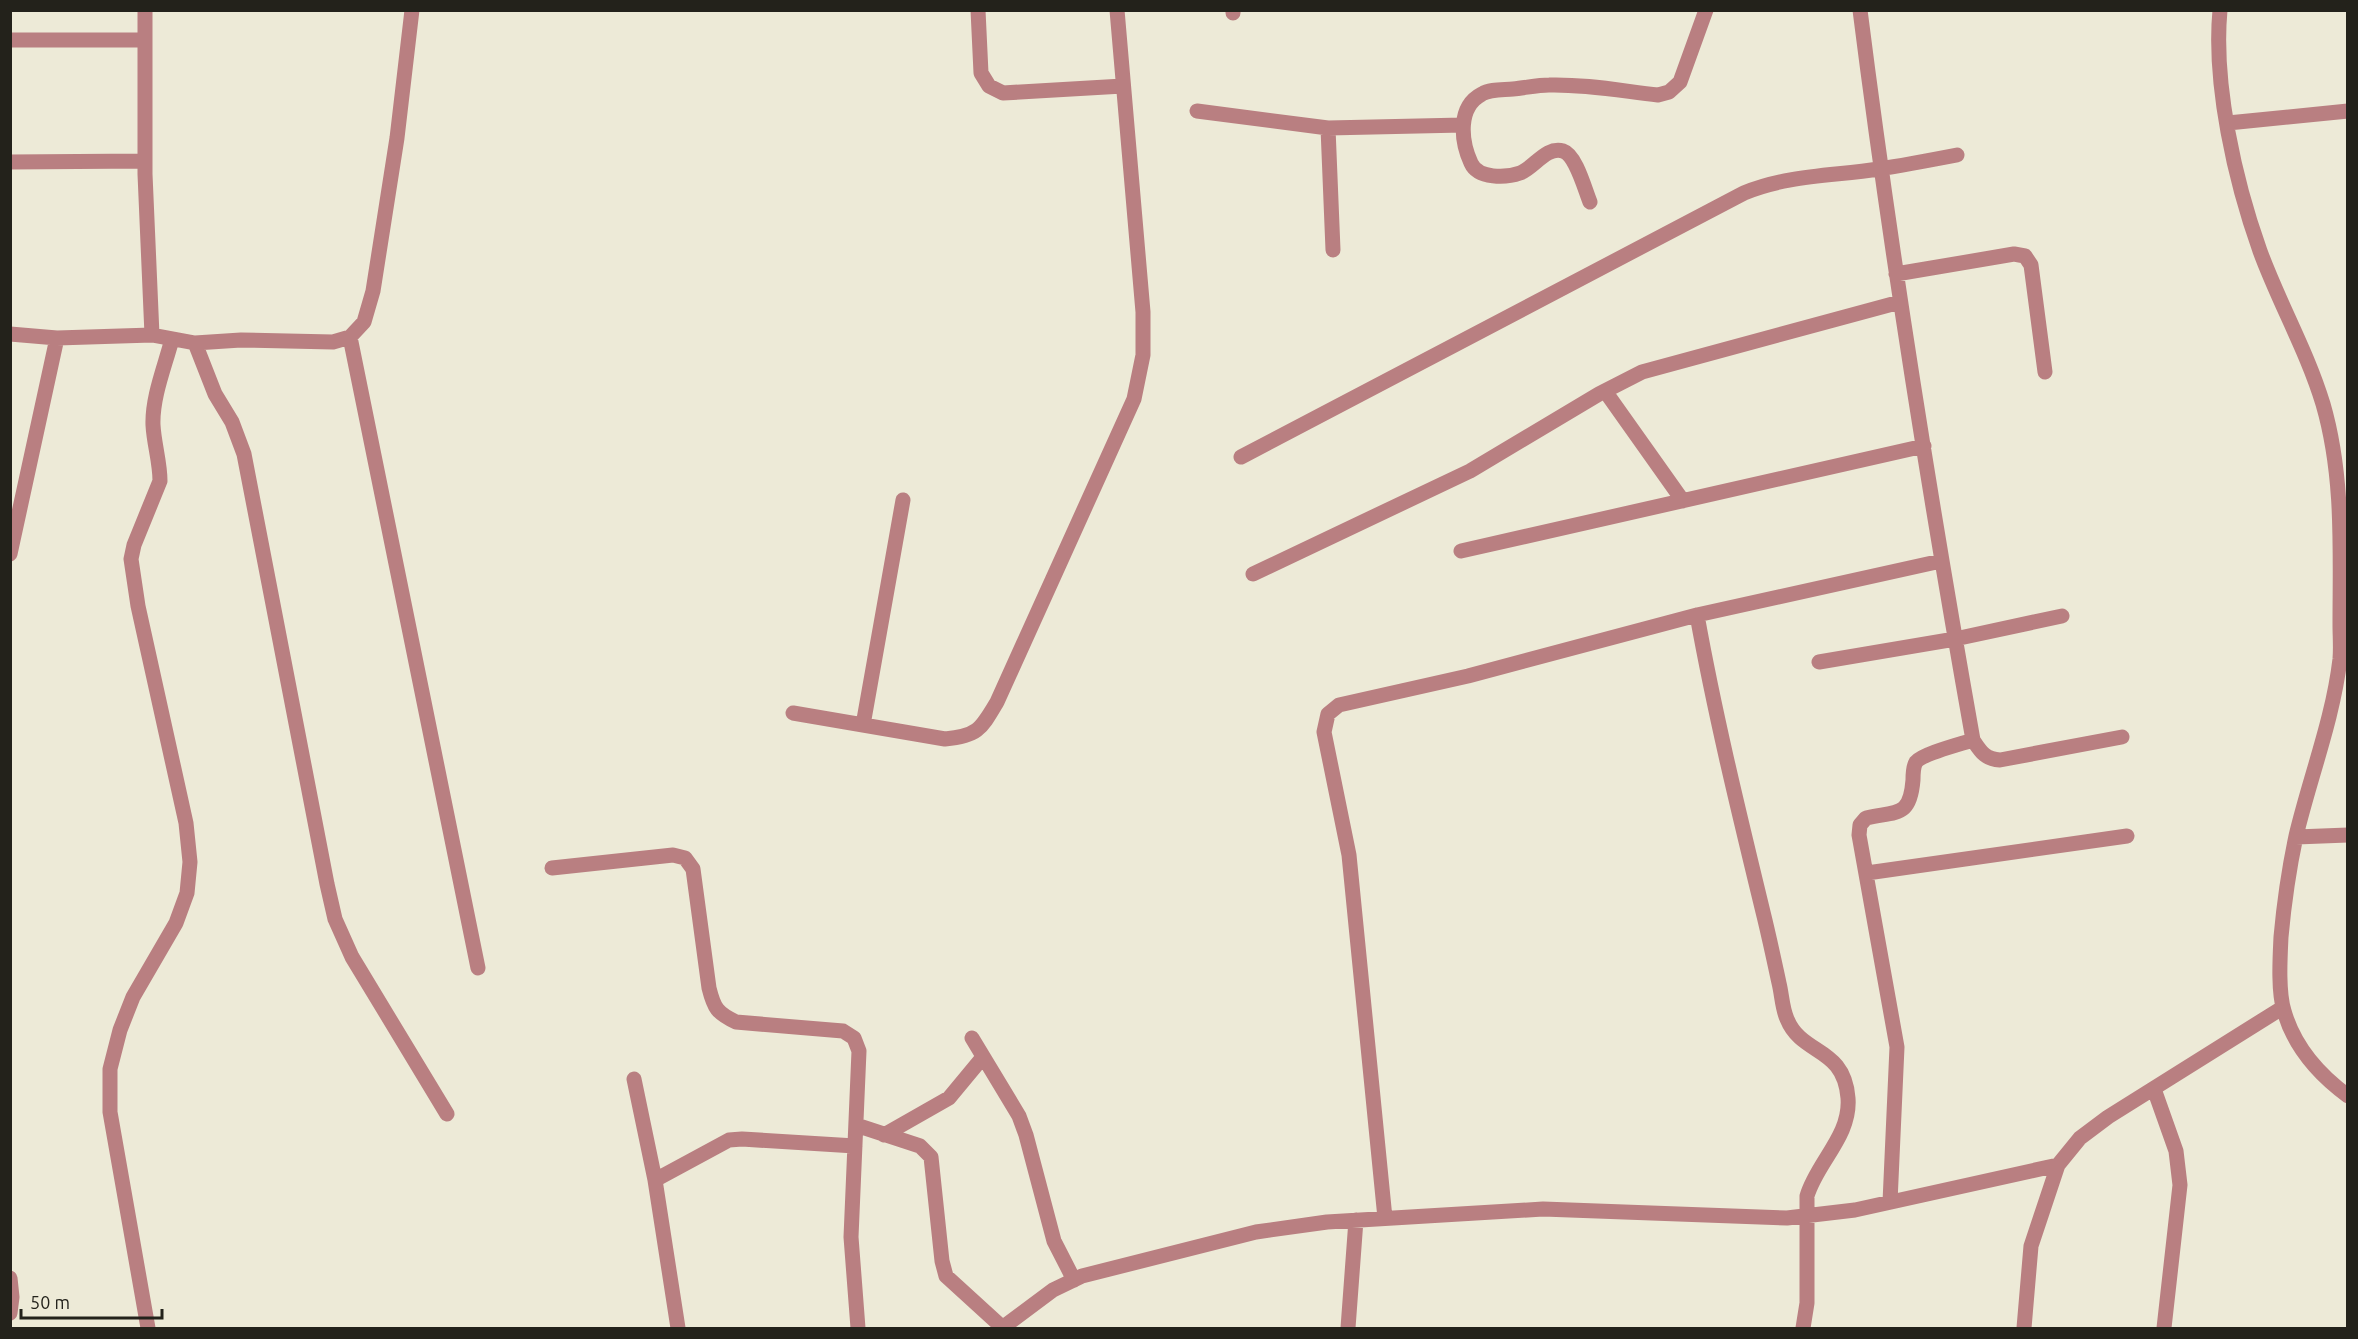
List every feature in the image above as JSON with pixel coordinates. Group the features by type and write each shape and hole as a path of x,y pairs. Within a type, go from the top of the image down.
{"street":[{"path":"145,10 145,161 152,335"},
{"path":"10,334 57,338 152,335 195,343 241,340 333,342 350,337 364,322 373,291 397,138 412,10"},
{"path":"978,10 981,73 989,86 1003,93 1123,87"},
{"path":"793,713 945,739 967,737 984,724 998,702 1134,399 1143,355 1143,312 1117,10"},
{"path":"1590,202 1576,166 1570,156 1563,151 1553,150 1519,174 1488,176 1480,173 1471,165 1463,125 1466,109 1483,93 1549,85 1581,86 1658,95 1670,92 1680,82 1706,10"},
{"path":"1860,10 1900,302 1941,561 1973,740 1981,754 1990,759 2000,760 2122,737"},
{"path":"2220,10 2218,34 2220,78 2245,201 2261,252 2306,357 2323,406 2339,489 2340,658 2325,734 2296,837 2283,915 2280,956 2282,1008 2292,1035 2318,1071 2348,1096"},
{"path":"10,40 145,40"},
{"path":"1197,111 1328,128 1463,125"},
{"path":"2228,123 2348,111"},
{"path":"1328,128 1333,250"},
{"path":"1241,456 1765,184 1880,169 1957,155"},
{"path":"10,162 145,161"},
{"path":"1896,274 2014,254 2025,256 2031,265 2045,372"},
{"path":"1253,574 1470,471 1605,391 1642,372 1900,302"},
{"path":"350,337 478,968"},
{"path":"10,554 57,338"},
{"path":"148,1329 110,1112 110,1069 120,1030 133,997 176,923 187,893 190,862 186,823 138,606 131,559 134,545 160,481 153,423 156,398 172,339"},
{"path":"195,343 215,394 232,422 244,454 335,919 352,957 447,1114"},
{"path":"1605,391 1683,501"},
{"path":"1461,551 1924,446"},
{"path":"863,725 903,500"},
{"path":"1385,1218 1349,855 1324,732 1328,714 1339,705 1468,676 1697,615 1941,561"},
{"path":"1697,615 1711,693 1771,945 1786,1019 1805,1042 1834,1061 1846,1083 1847,1118 1840,1137 1811,1183 1807,1196 1807,1303 1803,1329"},
{"path":"1819,662 1955,639 2062,616"},
{"path":"1890,1202 1897,1047 1868,873 1859,836 1860,825 1866,818 1907,807 1912,798 1914,768 1920,758 1973,740"},
{"path":"1868,873 2127,836"},
{"path":"2296,837 2348,836"},
{"path":"552,868 673,855 685,858 693,869 709,988 714,1005 721,1015 736,1022 843,1031 854,1038 859,1051 851,1237 858,1329"},
{"path":"2024,1329 2031,1246 2058,1165 2080,1138 2282,1008"},
{"path":"972,1038 1019,1116 1053,1241 1074,1280"},
{"path":"884,1134 949,1098 983,1057"},
{"path":"634,1079 655,1180 678,1329"},
{"path":"2154,1089 2176,1151 2180,1185 2164,1329"},
{"path":"855,1125 920,1146 931,1157 942,1261 946,1276 1002,1328 1053,1290 1105,1269 1230,1237 1327,1222 1542,1209 1787,1218 1856,1210 2058,1165"},
{"path":"655,1180 729,1140 855,1146"},
{"path":"1348,1329 1356,1220"},
{"path":"10,1278 12,1297 10,1313"}]}
